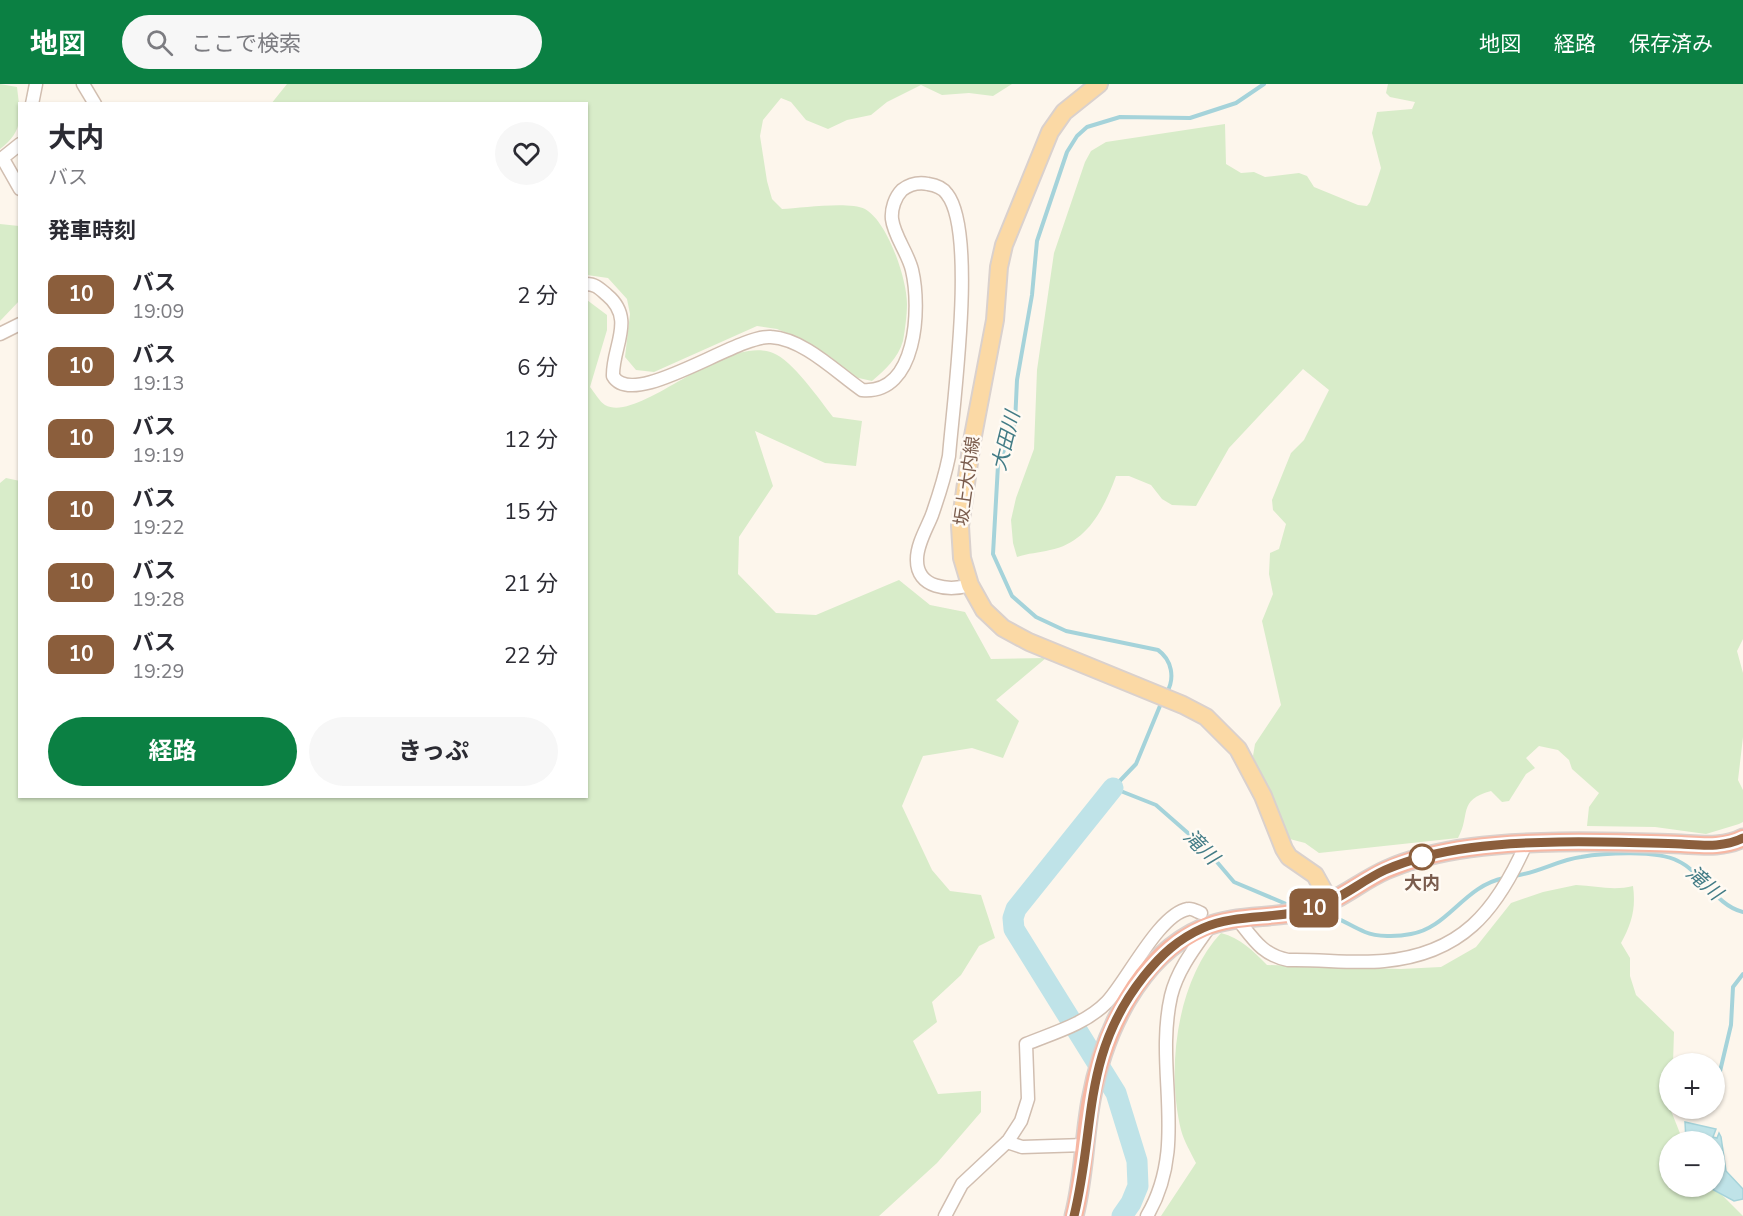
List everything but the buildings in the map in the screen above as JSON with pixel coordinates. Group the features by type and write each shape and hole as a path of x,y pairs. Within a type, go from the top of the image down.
{"highway":[{"path":"1076,1210 1090,1100 1106,1045 1119,1013 1157,961 1205,919 1239,921 1269,918 1322,905 1367,879 1414,860 1482,847 1559,842 1712,845 1743,838"}],"main road":[{"name":"坂上大内線","path":"1099,84 1064,112 1050,132 1004,245 999,267 995,320 972,441 960,526 962,558 970,585 984,610 1014,634 1183,705 1206,717 1238,749 1263,796 1284,849 1295,862 1315,875 1322,905"}],"street":[{"path":"32,102 36,84"},
{"path":"83,84 94,102"},
{"path":"18,146 1,160 18,186"},
{"path":"588,284 594,284 617,303 621,320 613,376 616,382 622,385 648,385 720,353 769,336 792,342 862,390 874,391 894,381 900,371 911,342 917,308 912,267 892,220 893,205 902,190 917,182 936,186 948,194 960,231 963,274 950,445 943,483 916,561 920,572 931,585 955,590 970,585"},
{"path":"0,334 18,325"},
{"path":"1239,921 1262,950 1273,957 1288,960 1383,961 1426,954 1463,936 1478,924 1517,865 1526,844"},
{"path":"945,1216 962,1184 1006,1142 1021,1121 1028,1099 1026,1044 1082,1020 1107,1002 1170,919 1185,910 1205,919 1171,995 1166,1040 1171,1122 1169,1147 1158,1192 1147,1216"},
{"path":"1006,1142 1022,1147 1085,1145"}],"green space":[{"path":"0,84 17,87 19,102 17,128 14,135 0,149"},
{"path":"287,84 1012,84 993,96 969,93 942,95 921,85 887,102 871,115 847,120 828,129 806,120 791,102 781,98 763,120 760,136 767,181 772,199 782,209 848,205 865,209 881,226 895,252 904,280 907,304 903,341 894,358 872,381 854,377 832,358 802,339 777,329 757,326 654,372 636,370 625,357 630,314 627,299 608,278 588,275 588,102 273,102"},
{"path":"1388,84 1743,84 1743,639 1737,651 1743,673 1743,737 1738,780 1743,790 1743,822 1739,824 1706,834 1655,827 1587,826 1589,807 1599,793 1572,769 1569,760 1558,750 1539,746 1526,758 1535,768 1526,774 1509,801 1502,802 1491,791 1473,799 1467,809 1458,838 1319,853 1305,843 1286,838 1253,756 1255,744 1281,705 1262,621 1273,594 1269,574 1270,553 1279,549 1286,524 1273,510 1272,500 1291,453 1304,440 1329,390 1303,369 1229,448 1196,506 1172,505 1162,499 1151,485 1129,476 1116,476 1100,512 1084,532 1063,546 1017,557 1011,520 1016,498 1034,449 1037,370 1054,253 1085,162 1091,151 1106,142 1225,124 1226,164 1241,173 1254,172 1265,177 1299,173 1307,176 1314,187 1358,205 1367,206 1381,168 1372,133 1377,112 1412,109 1415,102 1390,97 1386,93"},
{"path":"0,224 18,226 18,302 0,321"},
{"path":"588,301 607,315 607,330 590,387 605,405 620,407 639,402 730,356 753,351 773,353 780,357 805,381 833,417 862,421 856,466 825,463 755,431 773,486 739,537 738,574 776,613 816,615 899,580 930,605 965,612 991,659 1046,658 996,700 1019,721 1003,758 972,748 923,756 902,806 932,870 950,891 981,895 995,938 979,946 961,975 932,1002 937,1022 913,1041 938,1094 981,1091 981,1112 937,1163 879,1216 0,1216 0,483 6,478 18,481 18,798 588,798"},
{"path":"1576,885 1612,888 1633,886 1632,915 1621,943 1630,958 1630,976 1636,995 1674,1032 1673,1053 1659,1053 1659,1119 1674,1119 1679,1131 1659,1131 1659,1197 1724,1197 1743,1216 1161,1216 1196,1163 1181,1130 1177,1106 1175,1053 1185,1000 1194,975 1206,952 1221,933 1241,942 1267,965 1401,969 1441,967 1476,947 1511,903 1543,892"}],"water":[{"path":"1685,1122 1716,1129 1715,1131 1685,1131"},
{"path":"1725,1164 1726,1171 1743,1189 1743,1199 1734,1201 1725,1196"}],"waterway":[{"name":"大田川","path":"1167,692 1171,681 1171,670 1163,654 1158,650 1066,631 1036,617 1012,596 993,554 998,465 1015,423 1017,380 1032,295 1037,241 1067,152 1077,136 1087,127 1120,117 1190,118 1236,103 1264,84"},
{"name":"滝川","path":"1162,701 1136,764 1113,788 1156,805 1205,848 1234,882 1291,906"},
{"name":"滝川","path":"1113,788 1016,909 1013,918 1014,929 1116,1093 1137,1161 1138,1186 1131,1203 1122,1216"},
{"name":"滝川","path":"1514,876 1581,857 1603,854 1658,855 1687,866 1725,903 1743,912"},
{"name":"滝川","path":"1318,914 1337,918 1375,935 1411,934 1436,924 1478,889 1504,878"},
{"path":"1724,1053 1731,1025 1733,987 1743,974"}],"bus line":[{"name":"10","path":"1074,1216 1090,1100 1097,1069 1113,1027 1119,1013 1141,980 1163,954 1184,938 1216,924 1289,915 1314,908 1330,902 1386,870 1414,860 1445,853 1482,847 1559,842 1718,845 1736,842 1743,838"}],"place":[{"name":"大内","path":"1422,857"}]}
